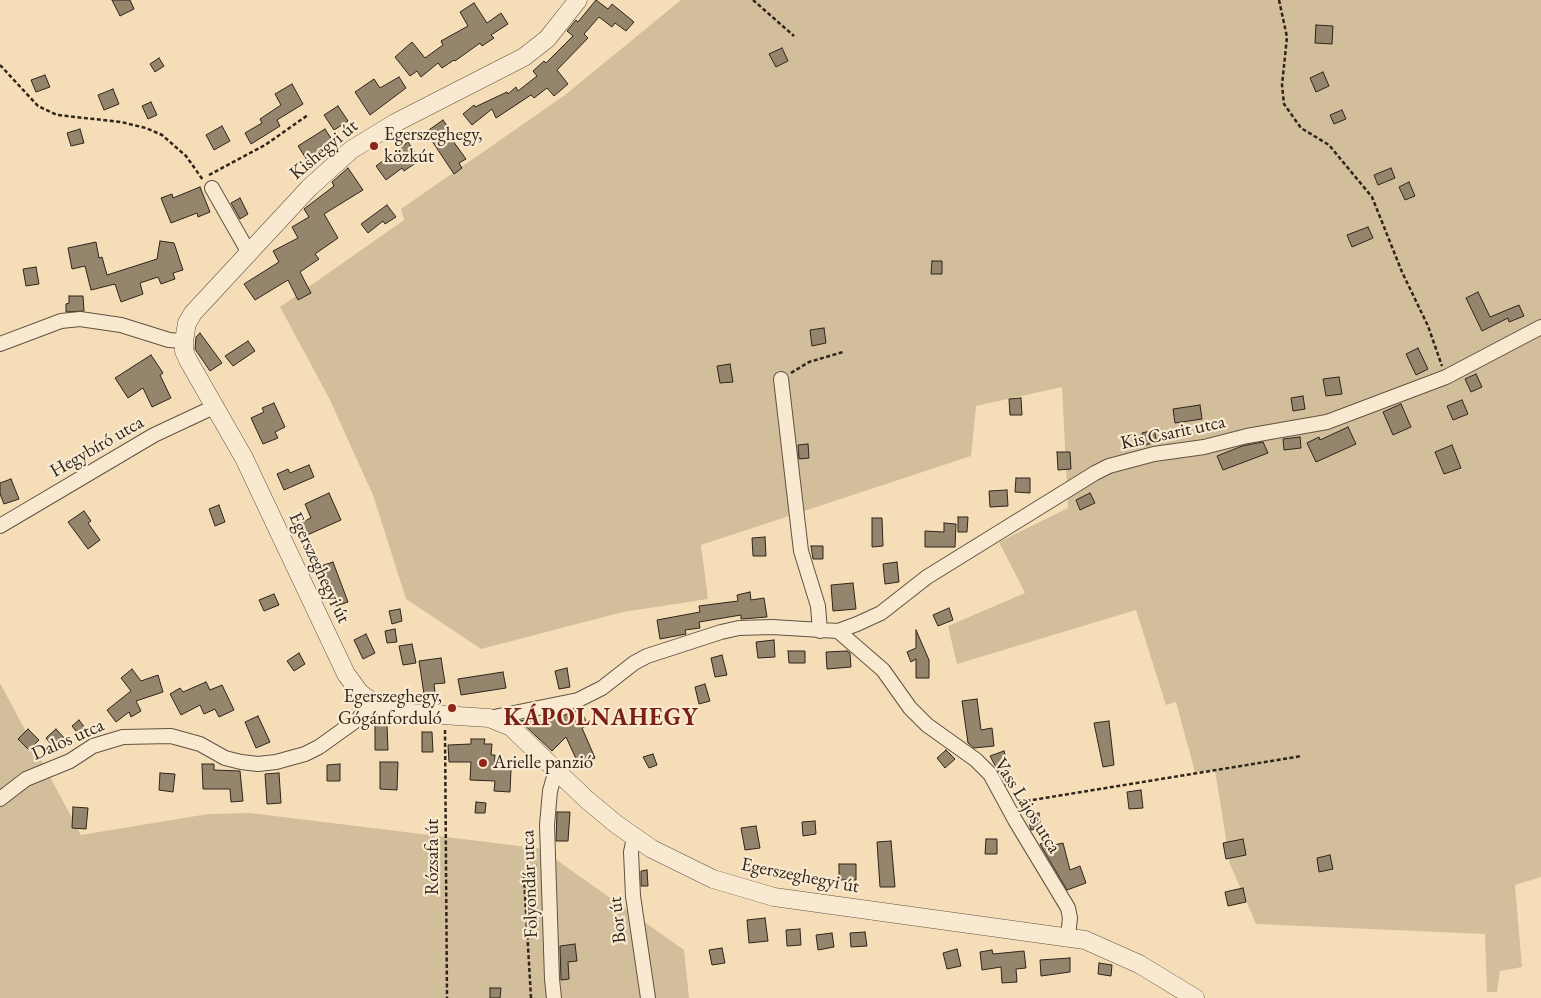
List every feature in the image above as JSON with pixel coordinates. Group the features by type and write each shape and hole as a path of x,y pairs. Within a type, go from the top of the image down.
{"street":[{"name":"Kishegyi út","path":"184,341 187,323 193,313 309,188 351,150 395,123 524,57 547,39 578,0"},
{"path":"212,188 248,253"},
{"path":"0,344 61,321 80,319 121,324 169,340 184,341"},
{"name":"Kis Csarit utca","path":"838,630 881,613 926,578 1109,466 1154,454 1204,447 1247,436 1327,422 1446,377 1541,327"},
{"name":"Egerszeghegyi út","path":"184,341 184,351 188,360 216,406 264,499 338,659 360,693 374,703 394,712 489,718 578,700 602,688 634,663 647,656 721,632 739,628 772,627 838,630"},
{"path":"782,379 801,551 818,606 820,630"},
{"name":"Hegybíró utca","path":"0,526 154,435 216,406"},
{"name":"Vass Lajos utca","path":"838,630 882,670 910,708 926,725 976,760 985,769 1068,908 1070,918 1068,936"},
{"name":"Dalos utca","path":"0,799 26,779 70,761 93,746 123,737 171,736 200,744 225,758 241,762 258,764 276,762 305,754 319,747 358,719 374,703"},
{"name":"Egerszeghegyi út","path":"489,718 511,727 599,810 634,837 706,876 774,897 1068,936 1099,944 1116,952 1195,998"},
{"name":"Folyondár utca","path":"554,998 547,825 550,791 556,770"},
{"name":"Bor út","path":"634,837 631,852 633,896 648,998"}],"path":[{"path":"754,0 794,36"},
{"path":"1279,0 1287,37 1282,85 1284,104 1302,128 1334,150 1372,196 1402,272 1428,326 1446,377"},
{"path":"0,65 38,106 57,115 121,122 146,128 162,135 186,156 201,178 212,188"},
{"path":"212,188 207,178 211,173 265,145 308,115"},
{"path":"782,379 810,362 843,352"},
{"name":"Rózsafa út","path":"444,716 447,998"},
{"path":"1006,804 1302,756"},
{"path":"531,998 524,877 531,866 548,865"}],"shaded area":[{"path":"681,0 1541,0 1541,877 1515,885 1522,967 1500,971 1497,992 1487,992 1485,934 1256,924 1230,864 1215,770 1195,772 1176,702 1166,705 1136,610 957,664 948,626 1025,593 999,542 1068,508 1062,387 976,406 971,456 701,545 708,599 623,612 481,649 406,599 373,495 329,398 280,307 404,220 401,209 565,95"},
{"path":"0,683 81,835 208,814 250,813 552,850 551,856 684,950 689,998 0,998"}],"building":[{"path":"112,0 130,0 134,9 120,16"},
{"path":"596,0 608,9 612,4 634,22 626,31 615,23 612,27 599,17 584,34 588,38 557,70 568,84 554,96 547,88 534,98 531,95 496,118 492,109 472,125 463,114 474,105 475,107 507,92 508,94 516,87 518,91 537,76 533,71 544,61 546,63 573,36 567,31 576,20 578,22"},
{"path":"474,3 487,23 501,13 508,24 491,35 494,38 482,46 480,43 442,68 438,63 421,77 417,71 410,76 395,57 412,42 425,58 443,45 441,41 468,26 460,12"},
{"path":"1316,25 1333,26 1332,44 1315,43"},
{"path":"782,48 788,61 776,67 769,54"},
{"path":"159,58 164,66 155,72 150,64"},
{"path":"1323,72 1329,86 1316,92 1310,78"},
{"path":"45,75 50,87 36,92 31,80"},
{"path":"399,77 406,88 370,115 355,92 374,79 380,88"},
{"path":"292,84 303,104 277,120 280,126 251,144 245,133 262,123 260,119 281,105 275,94"},
{"path":"113,89 119,104 104,110 98,95"},
{"path":"151,102 157,115 148,119 142,106"},
{"path":"338,106 348,121 334,130 324,115"},
{"path":"1342,110 1346,119 1334,124 1330,115"},
{"path":"443,120 456,139 453,141 466,159 459,163 462,168 454,174 426,132"},
{"path":"222,126 230,141 214,150 206,135"},
{"path":"80,129 84,143 71,146 67,133"},
{"path":"325,129 334,143 307,160 298,146"},
{"path":"408,142 420,160 404,171 402,168 386,180 376,166"},
{"path":"348,168 363,190 324,214 338,238 315,254 319,259 300,272 311,293 298,300 288,280 255,300 244,284 279,262 273,251 298,238 292,227 309,217 304,209 334,186 332,182"},
{"path":"1391,168 1395,178 1378,185 1374,175"},
{"path":"1409,182 1415,196 1405,200 1399,187"},
{"path":"200,187 210,212 198,217 197,213 171,223 161,198 172,194 173,198"},
{"path":"240,198 248,214 240,219 231,203"},
{"path":"387,205 396,217 385,224 383,221 368,233 361,224"},
{"path":"1368,227 1373,238 1352,247 1347,235"},
{"path":"160,241 174,243 183,270 173,273 175,279 161,284 158,277 140,283 143,294 121,302 115,284 91,290 85,266 72,269 68,248 96,242 99,258 102,257 107,275 157,259"},
{"path":"932,261 942,261 942,274 931,274"},
{"path":"36,267 39,284 26,286 23,269"},
{"path":"1478,292 1490,317 1519,305 1524,316 1509,322 1508,318 1482,331 1466,298"},
{"path":"69,296 83,296 84,311 66,312"},
{"path":"824,328 826,343 812,346 810,330"},
{"path":"200,333 222,363 210,371 195,349 196,337"},
{"path":"248,341 255,351 233,366 225,356"},
{"path":"1418,348 1428,369 1416,375 1406,354"},
{"path":"151,355 163,373 160,375 171,398 152,407 143,388 128,398 115,378"},
{"path":"730,364 733,382 720,383 717,366"},
{"path":"1476,374 1482,387 1471,392 1465,379"},
{"path":"1339,377 1342,394 1326,396 1323,379"},
{"path":"1303,396 1305,409 1293,411 1291,398"},
{"path":"1021,398 1022,415 1010,415 1009,399"},
{"path":"1462,400 1468,414 1453,420 1447,406"},
{"path":"274,403 285,427 275,432 278,438 263,444 251,418 264,412 262,408"},
{"path":"1401,404 1411,427 1393,435 1383,412"},
{"path":"1200,405 1202,419 1175,423 1173,409"},
{"path":"1348,427 1356,444 1316,462 1307,443 1319,437 1320,440"},
{"path":"1154,430 1157,442 1145,445 1142,433"},
{"path":"1300,437 1301,448 1284,450 1283,439"},
{"path":"1263,442 1268,453 1223,470 1217,456 1242,446"},
{"path":"808,444 809,458 799,459 798,445"},
{"path":"1452,445 1461,468 1444,474 1435,452"},
{"path":"1057,452 1070,452 1071,469 1058,470"},
{"path":"309,465 314,477 284,490 277,474 288,469 290,473"},
{"path":"1016,478 1030,478 1030,493 1015,492"},
{"path":"11,479 19,499 4,504 0,494 0,483"},
{"path":"1007,490 1008,506 990,507 989,491"},
{"path":"329,493 341,520 305,536 300,523 311,518 305,504"},
{"path":"1090,493 1095,503 1080,510 1076,500"},
{"path":"219,505 225,522 215,526 209,509"},
{"path":"84,511 91,521 88,523 100,540 88,549 68,522"},
{"path":"958,517 968,517 967,532 958,532"},
{"path":"872,518 882,518 883,546 872,547"},
{"path":"944,523 956,524 955,547 925,547 925,531 944,532"},
{"path":"765,537 766,556 753,556 752,538"},
{"path":"811,546 823,546 823,559 813,559"},
{"path":"333,562 348,602 336,606 321,566"},
{"path":"897,562 899,582 885,584 883,564"},
{"path":"853,583 856,609 833,611 831,585"},
{"path":"750,592 751,600 764,598 767,617 741,619 741,615 699,622 700,628 685,630 686,634 660,639 657,620 700,612 699,606 738,601 737,595"},
{"path":"274,594 279,605 264,611 259,600"},
{"path":"949,608 953,620 938,626 933,615"},
{"path":"400,609 402,621 392,624 389,611"},
{"path":"395,629 397,642 387,643 385,631"},
{"path":"916,630 929,660 929,678 916,678 916,659 911,662 907,652 916,648"},
{"path":"366,634 375,653 363,659 354,640"},
{"path":"774,640 775,657 758,658 756,642"},
{"path":"412,644 416,663 403,665 399,646"},
{"path":"788,651 805,651 805,663 789,663"},
{"path":"847,651 850,653 851,667 827,669 826,652"},
{"path":"299,653 305,664 294,671 287,661"},
{"path":"722,655 727,675 715,677 711,658"},
{"path":"441,658 445,683 434,684 435,693 424,694 419,661"},
{"path":"567,668 570,687 559,689 555,671"},
{"path":"132,669 141,681 158,675 163,692 136,701 141,711 131,717 129,712 116,722 107,710 131,691 121,678"},
{"path":"503,672 506,688 461,695 458,679"},
{"path":"206,682 210,690 222,685 234,710 219,717 215,709 204,714 200,705 181,715 170,694 180,688 183,692"},
{"path":"705,684 710,701 699,704 695,687"},
{"path":"977,699 981,730 992,728 994,746 974,748 968,743 962,701"},
{"path":"580,709 588,725 582,728 595,758 579,765 566,737 552,751 520,721 530,719 537,725 542,721 544,723"},
{"path":"258,716 270,742 256,748 245,722"},
{"path":"79,720 86,729 79,735 72,726"},
{"path":"1109,721 1114,765 1103,767 1094,723"},
{"path":"375,725 387,725 388,750 375,750"},
{"path":"28,729 39,740 29,750 18,739"},
{"path":"56,729 66,740 56,750 46,738"},
{"path":"422,732 432,732 433,752 422,752"},
{"path":"471,739 485,739 484,744 492,744 491,755 495,755 494,768 511,769 510,792 494,791 495,781 470,780 471,762 449,762 448,745 471,744"},
{"path":"946,750 955,759 945,768 937,758"},
{"path":"1004,751 1013,783 1006,786 990,756"},
{"path":"653,754 657,765 649,768 643,757"},
{"path":"380,762 398,762 397,790 380,789"},
{"path":"202,764 214,764 214,770 240,771 243,801 231,802 230,789 203,789"},
{"path":"340,764 340,781 327,781 327,765"},
{"path":"160,773 175,774 173,792 159,790"},
{"path":"279,773 281,803 267,804 265,774"},
{"path":"1141,790 1143,808 1129,809 1127,792"},
{"path":"476,802 486,803 485,813 475,813"},
{"path":"73,807 88,808 86,829 72,828"},
{"path":"557,812 570,812 568,841 556,841"},
{"path":"1039,813 1041,828 1031,830 1027,815"},
{"path":"815,821 816,834 803,836 802,822"},
{"path":"756,826 760,848 745,850 741,828"},
{"path":"986,839 997,839 997,854 985,854"},
{"path":"1243,839 1246,855 1226,859 1223,843"},
{"path":"891,841 895,887 880,887 877,842"},
{"path":"1052,841 1054,845 1063,843 1070,870 1080,866 1086,883 1067,890 1040,844"},
{"path":"1330,855 1333,869 1319,872 1317,858"},
{"path":"839,864 856,864 856,880 839,880"},
{"path":"647,870 648,886 641,886 641,871"},
{"path":"1243,888 1246,902 1228,906 1225,892"},
{"path":"765,918 768,941 749,943 747,920"},
{"path":"800,929 801,945 787,946 786,930"},
{"path":"865,932 867,946 851,947 850,933"},
{"path":"832,933 834,947 818,950 816,935"},
{"path":"575,944 577,961 568,962 569,979 561,980 560,946"},
{"path":"722,948 725,963 712,965 709,950"},
{"path":"957,949 961,966 947,969 943,953"},
{"path":"992,950 993,954 1024,951 1026,968 1016,969 1017,982 1002,983 1001,967 982,970 980,952"},
{"path":"1070,958 1070,972 1041,976 1040,960"},
{"path":"1099,963 1112,965 1111,976 1098,974"},
{"path":"490,988 501,988 500,998 490,998"}],"place":[{"name":"Egerszeghegy, közkút","path":"374,146"},
{"name":"Egerszeghegy, Gógánforduló","path":"452,708"},
{"name":"Arielle panzió","path":"483,763"}],"district":[{"name":"KÁPOLNAHEGY","path":"601,718"}]}
